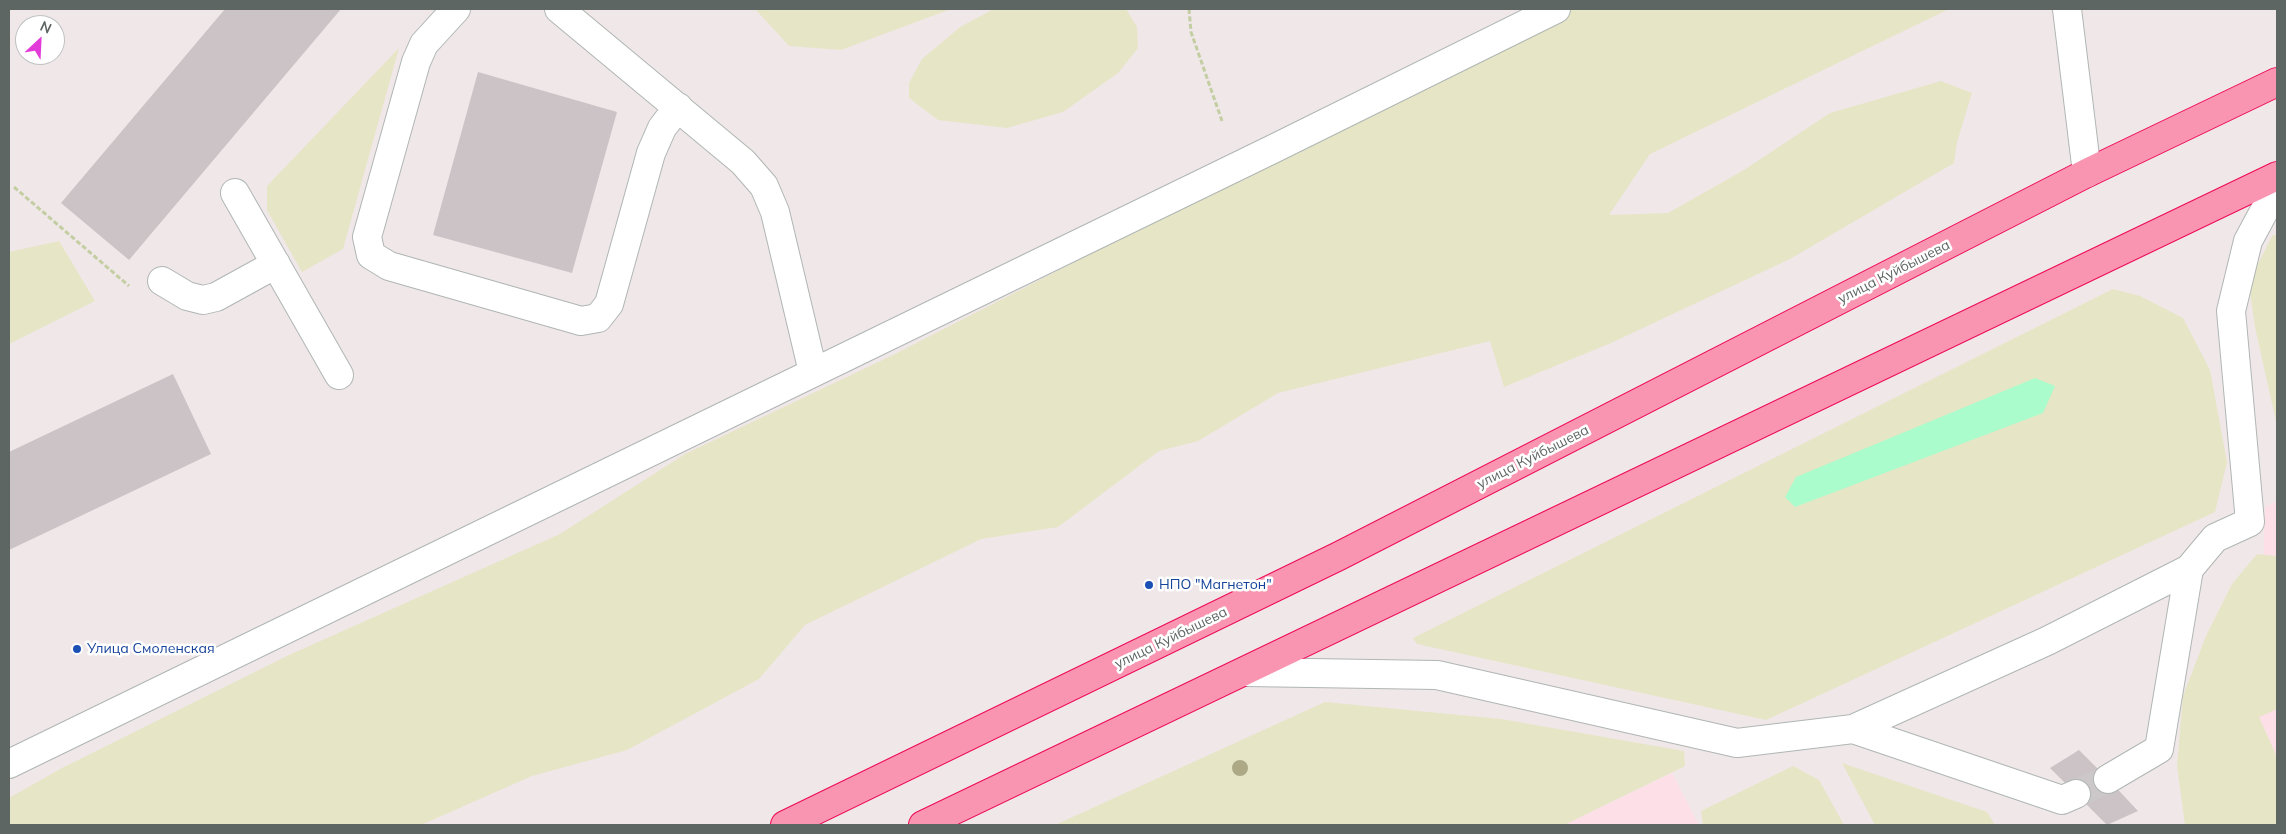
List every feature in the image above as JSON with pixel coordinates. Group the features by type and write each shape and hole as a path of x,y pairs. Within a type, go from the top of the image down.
{"highway":[{"name":"улица Куйбышева","path":"786,825 1339,556 2087,173 2277,82"},
{"path":"923,825 1246,672 2277,176"}],"street":[{"path":"559,9 743,162 764,186 775,212 813,372"},
{"path":"9,764 1273,149 1556,9"},
{"path":"2067,9 2087,173"},
{"path":"452,10 424,44 416,62 367,237 370,255 389,266 581,320 598,318 609,304 651,153 662,128 678,108"},
{"path":"1246,672 1437,675 1737,743 1853,729 2047,641 2189,568 2215,538 2250,522 2231,311 2248,241 2277,187"},
{"path":"235,193 339,375"},
{"path":"162,281 187,296 203,300 216,297 276,264"},
{"path":"2108,779 2159,749 2189,568"},
{"path":"1853,729 2062,800 2076,794"}],"path":[{"path":"1189,9 1191,32 1222,121"},
{"path":"14,187 131,288"}],"shaded area":[{"path":"755,9 951,9 841,50 789,46"},
{"path":"994,9 1126,9 1137,27 1138,48 1118,73 1063,112 1007,128 938,120 909,98 909,83 922,59 960,27"},
{"path":"1570,9 1949,9 1650,154 1609,215 1668,213 1744,170 1830,113 1941,81 1972,93 1957,142 1954,163 1790,259 1611,343 1504,387 1490,341 1278,393 1198,441 1159,451 1058,527 981,539 805,625 759,679 627,750 532,776 421,825 9,825 9,798 62,768 289,655 560,534 685,454 891,356"},
{"path":"399,48 343,249 302,272 267,210 267,186"},
{"path":"2277,234 2277,426 2255,327 2250,292 2255,270 2272,236"},
{"path":"59,241 95,301 9,344 9,252"},
{"path":"2113,289 2140,296 2183,318 2210,370 2227,462 2215,512 1766,720 1417,644 1413,638"},
{"path":"2035,378 2055,386 2043,413 1795,507 1785,497 1796,477"},
{"path":"2277,501 2277,757 2259,717 2265,507"},
{"path":"2257,554 2277,556 2277,709 2259,717 2277,757 2277,825 2185,825 2177,766 2183,696 2206,636 2232,584"},
{"path":"1325,702 1501,719 1684,751 1685,766 1564,825 1055,825"},
{"path":"1842,763 1987,812 1995,825 1875,825"},
{"path":"1793,766 1819,780 1844,825 1703,825 1701,811"},
{"path":"1672,773 1699,825 1564,825"}],"building":[{"path":"225,9 341,9 129,260 61,203"},
{"path":"478,72 617,112 572,273 433,235"},
{"path":"173,374 211,454 9,550 9,452"},
{"path":"2079,750 2138,811 2107,825 2050,768"}],"tunnel":[{"path":"2076,794 2108,779"}],"place":[{"name":"НПО \"Магнетон\"","path":"1149,585"},
{"name":"Улица Смоленская","path":"77,649"}]}
